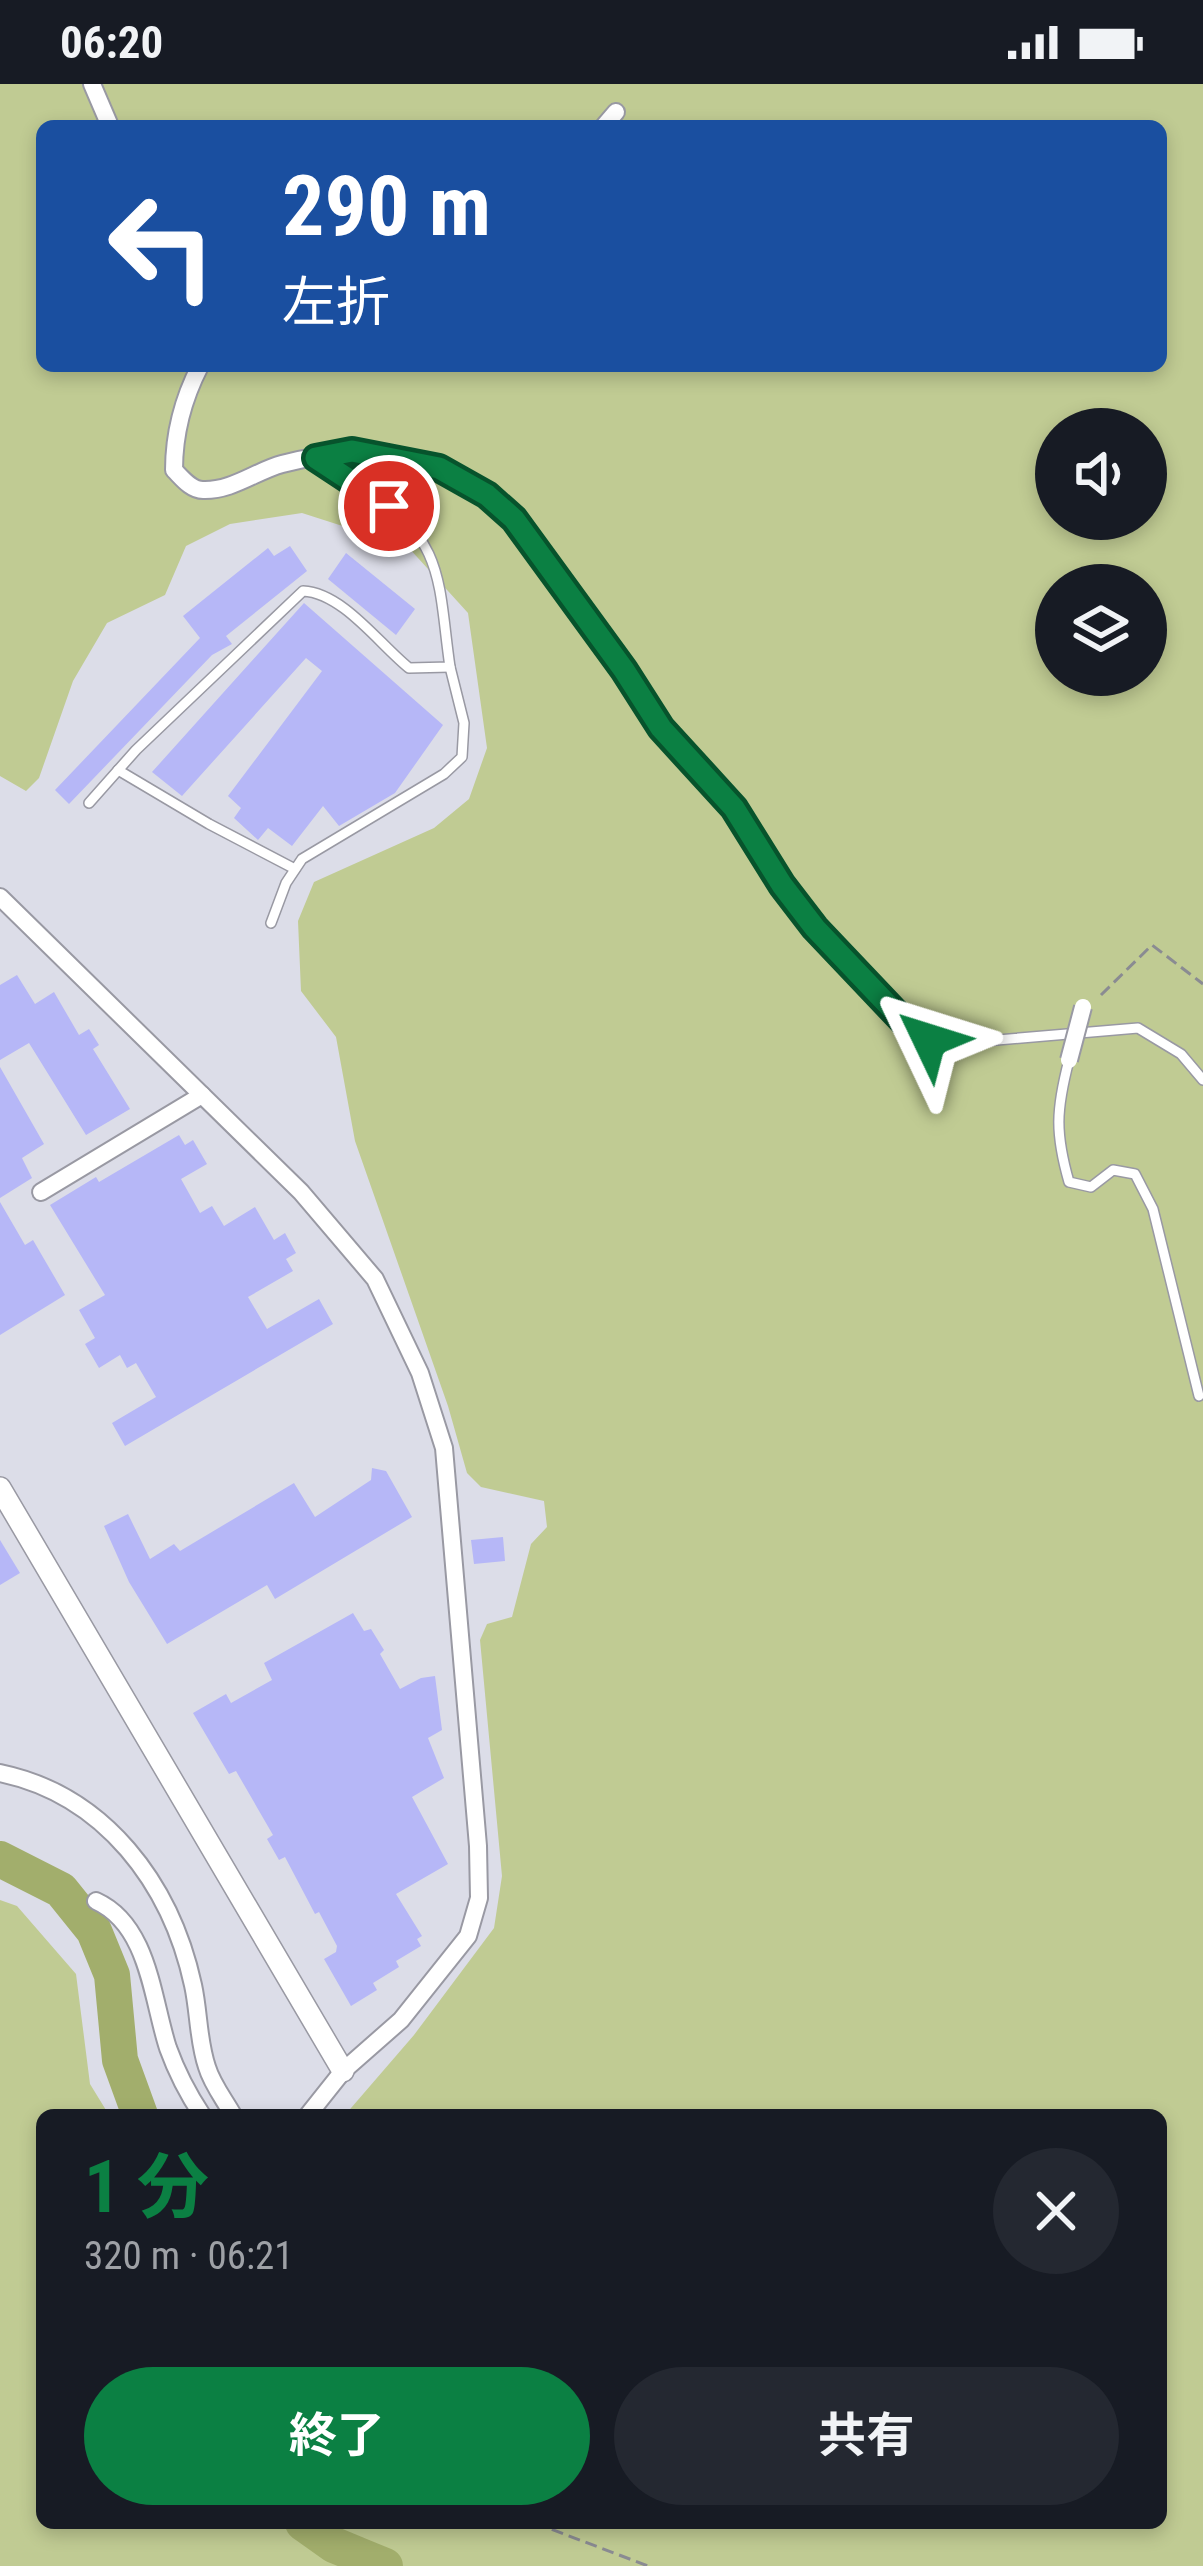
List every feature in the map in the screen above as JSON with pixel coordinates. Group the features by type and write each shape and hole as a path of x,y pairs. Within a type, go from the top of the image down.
{"street":[{"path":"92,84 107,120"},
{"path":"197,372 174,443 174,470 188,484 200,491 230,485 281,464 352,451 439,468 487,495 514,519 574,603"},
{"path":"0,898 301,1192 375,1279 420,1373 444,1448 479,1898 468,1936 401,2020 344,2072 313,2109"},
{"path":"1069,1060 1083,1007"},
{"path":"41,1192 202,1095"},
{"path":"0,1488 344,2072"},
{"path":"0,1773 65,1797 103,1822 129,1847 154,1882 193,1984 208,2072 230,2109"},
{"path":"96,1901 109,1907 131,1932 168,2048 198,2109"}],"lane":[{"path":"271,923 286,883 302,860 444,774 462,757 464,723 450,667 434,558 409,523 316,458"},
{"path":"89,803 303,591 318,592 346,612 410,668 450,667"},
{"path":"574,603 661,728 734,808 793,899 908,1026 929,1040 950,1044 1138,1028 1181,1054 1203,1080"},
{"path":"118,770 295,869"},
{"path":"1069,1060 1060,1096 1057,1141 1070,1182 1091,1187 1113,1170 1135,1174 1153,1209 1199,1396"}],"path":[{"path":"1083,1007 1110,988 1152,945 1203,984"},
{"path":"551,2529 648,2566"}],"green space":[{"path":"0,84 1203,84 1203,2566 0,2566 0,1900 17,1906 76,1974 90,2084 105,2109 36,2109 36,2529 1167,2529 1167,2109 350,2109 414,2035 494,1928 502,1876 480,1640 487,1624 512,1617 531,1544 547,1527 544,1501 481,1487 467,1473 355,1141 336,1037 301,991 298,921 314,882 434,828 469,799 487,748 468,613 408,547 302,513 230,524 186,546 165,595 107,623 73,681 39,778 26,791 0,776"}],"building":[{"path":"290,546 307,571 226,636 232,644 212,655 69,804 55,790 200,638 183,616 268,548 274,556"},
{"path":"346,553 415,609 396,635 328,579"},
{"path":"304,603 443,725 395,793 339,826 323,806 292,846 268,828 258,840 234,818 241,808 228,796 322,671 306,658 182,796 152,772"},
{"path":"17,975 35,1004 54,992 79,1035 89,1029 99,1045 93,1049 130,1109 86,1135 29,1043 0,1060 0,985"},
{"path":"0,1067 44,1144 22,1158 32,1178 0,1198"},
{"path":"179,1135 185,1145 193,1140 207,1164 181,1179 200,1213 212,1206 224,1226 255,1207 274,1240 285,1233 296,1253 286,1259 293,1271 248,1297 267,1329 319,1299 333,1324 125,1446 112,1423 156,1397 136,1363 127,1368 120,1355 99,1368 85,1344 95,1338 79,1310 105,1295 50,1205"},
{"path":"0,1202 25,1245 33,1240 65,1295 0,1335"},
{"path":"372,1468 386,1471 412,1517 275,1599 267,1585 167,1644 129,1582 104,1526 128,1514 150,1559 174,1544 180,1551 294,1483 315,1517 371,1480"},
{"path":"503,1537 505,1561 474,1564 471,1540"},
{"path":"0,1540 20,1573 0,1585"},
{"path":"353,1613 384,1650 380,1654 400,1689 435,1676 442,1730 428,1738 444,1778 412,1797 448,1864 396,1894 422,1936 417,1939 421,1946 396,1961 399,1967 373,1983 377,1990 351,2006 324,1959 337,1946 319,1912 315,1914 285,1857 279,1860 267,1839 273,1835 236,1771 229,1774 193,1713 226,1694 231,1703 272,1680 264,1663"}],"waterway":[{"path":"0,1859 61,1890 94,1931 112,1975 120,2060 138,2109"},
{"path":"311,2529 334,2545 385,2566"}],"route":[{"path":"389,506 316,458 352,451 439,468 487,495 514,519 661,728 734,808 815,928 908,1026 929,1040"}]}
